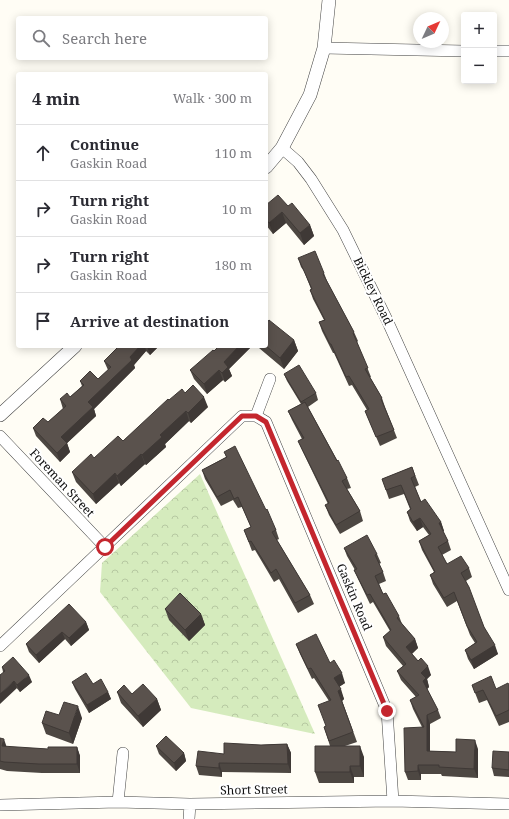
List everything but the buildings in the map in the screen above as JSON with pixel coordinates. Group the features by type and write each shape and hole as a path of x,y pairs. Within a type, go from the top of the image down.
{"street":[{"path":"268,165 282,148 310,96 324,48 329,0"},
{"path":"324,48 461,51"},
{"path":"497,51 509,52"},
{"name":"Bickley Road","path":"282,148 298,162 311,179 343,230 387,320 509,590"},
{"path":"0,415 73,348"},
{"path":"0,646 242,416 256,416 270,379"},
{"name":"Gaskin Road","path":"256,416 266,422 387,711 393,801"},
{"name":"Foreman Street","path":"0,436 105,547"},
{"path":"118,802 123,753"},
{"name":"Short Street","path":"0,805 118,802 190,804 393,801 509,804"},
{"path":"189,819 190,804"}],"green space":[{"path":"200,474 315,734 191,708 100,592 102,563"}],"route":[{"path":"105,547 242,416 256,416 266,422 387,711"}]}
